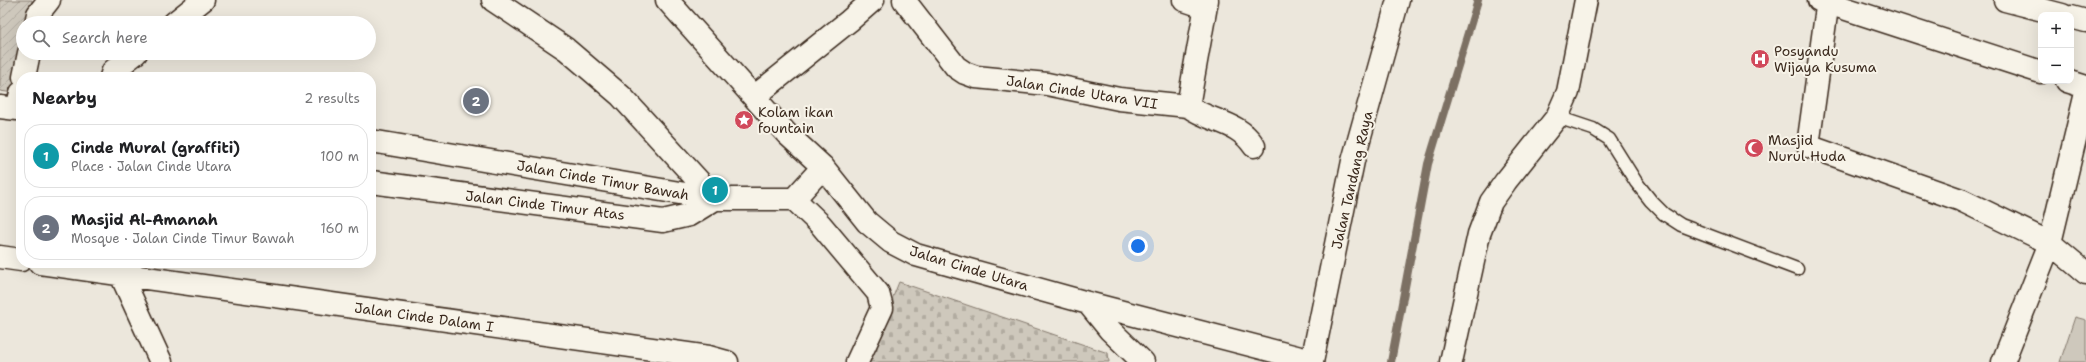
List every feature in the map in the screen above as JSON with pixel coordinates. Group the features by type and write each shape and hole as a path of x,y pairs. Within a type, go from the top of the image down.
{"street":[{"path":"38,16 49,0"},
{"path":"183,16 203,0"},
{"path":"494,0 566,49 621,96 715,199"},
{"name":"Jalan Cinde Utara","path":"666,0 787,134 823,167 867,222 891,242 910,251 1088,303 1312,362"},
{"path":"754,97 849,22 873,0"},
{"name":"Jalan Cinde Utara VII","path":"904,0 956,67 965,73 976,77 1047,84 1119,99 1188,106"},
{"path":"1184,0 1206,3 1188,106 1199,115 1223,122 1247,136 1254,146"},
{"name":"Jalan Tandang Raya","path":"1312,362 1353,161 1398,0"},
{"path":"1451,362 1479,234 1491,202 1557,117 1568,92 1586,0"},
{"path":"2005,0 2051,12"},
{"path":"2038,71 1825,1 1808,146 1962,200 2050,243 2086,273"},
{"path":"2074,18 2086,21"},
{"path":"25,72 28,60"},
{"path":"113,72 127,60"},
{"path":"2074,83 2086,87"},
{"path":"2003,362 2050,243 2086,93"},
{"name":"Jalan Cinde Timur Bawah","path":"376,142 715,199 794,199"},
{"path":"823,167 794,199 821,225 878,293 881,299 882,308 857,362"},
{"name":"Jalan Cinde Timur Atas","path":"376,183 663,221 689,214 715,199"},
{"path":"0,257 16,259"},
{"name":"Jalan Cinde Dalam I","path":"108,268 709,357 727,362"},
{"path":"121,269 156,361"},
{"path":"1088,303 1110,330 1143,362"}],"lane":[{"path":"1557,117 1593,129 1609,139 1636,182 1664,214 1681,225 1796,269"}],"green space":[{"path":"0,0 32,0 31,16 16,16 16,60 22,60 22,72 16,72 16,93 0,91"},
{"path":"899,282 1108,353 1109,362 867,362"},
{"path":"2075,317 2086,320 2086,362 2060,362"}],"waterway":[{"path":"1391,362 1428,164 1478,0"}],"place":[{"name":"Posyandu Wijaya Kusuma","path":"1760,59"},
{"name":"Masjid Al-Amanah","path":"476,101"},
{"name":"Kolam ikan fountain","path":"744,120"},
{"name":"Masjid Nurul Huda","path":"1754,148"},
{"name":"Cinde Mural (graffiti)","path":"715,190"}]}
